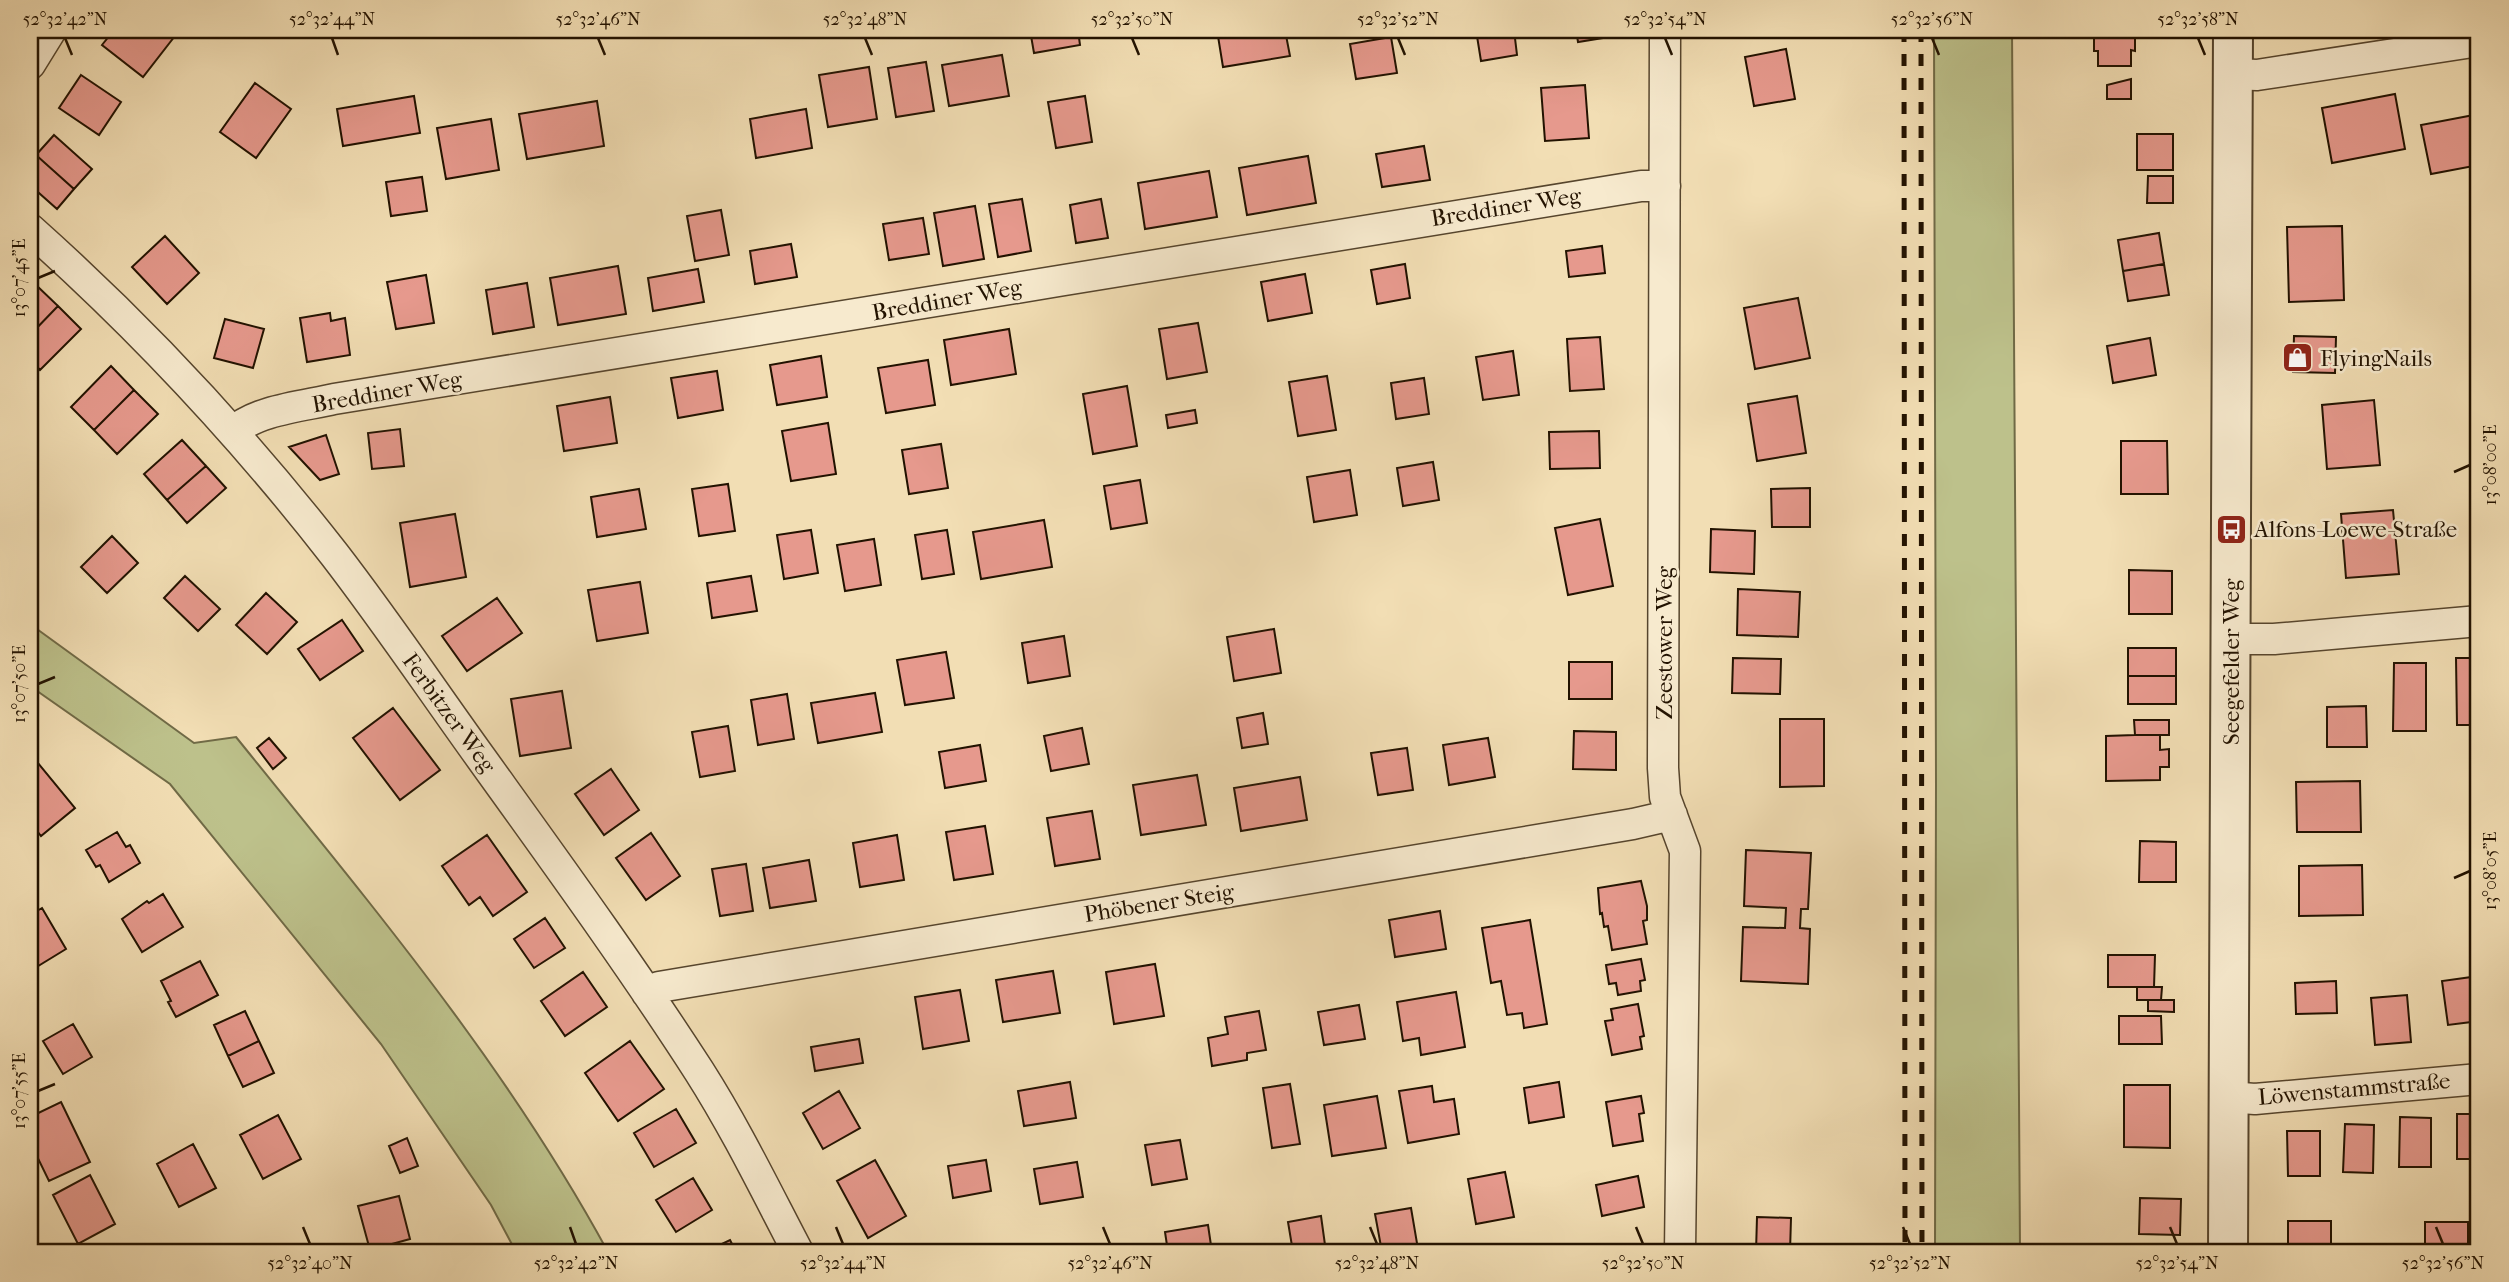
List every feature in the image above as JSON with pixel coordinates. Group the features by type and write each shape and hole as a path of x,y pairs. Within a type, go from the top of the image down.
{"street":[{"path":"30,64 51,30"},
{"name":"Zeestower Weg","path":"1665,30 1663,768 1665,797 1685,851 1680,1252"},
{"name":"Seegefelder Weg","path":"2228,1252 2233,30"},
{"path":"2233,75 2257,75 2479,41"},
{"name":"Breddiner Weg","path":"233,432 242,424 261,415 334,399 1423,220 1641,186 1665,186"},
{"name":"Ferbitzer Weg","path":"30,229 84,277 165,357 233,432 334,554 647,993 700,1073 743,1146 798,1252"},
{"path":"2230,639 2274,639 2479,621"},
{"name":"Phöbener Steig","path":"647,993 659,987 1640,823 1672,815"},
{"name":"Löwenstammstraße","path":"2228,1097 2255,1098 2479,1079"}],"green space":[{"path":"1934,30 2012,30 2020,1252 1935,1252"},
{"path":"30,624 194,743 236,737 385,923 481,1050 526,1115 608,1252 516,1252 491,1205 381,1044 170,784 30,686"}],"building":[{"path":"114,30 178,32 143,77 102,45"},
{"path":"1030,30 1078,30 1080,45 1034,53"},
{"path":"1217,30 1285,30 1290,56 1223,67"},
{"path":"1476,30 1514,30 1517,55 1481,61"},
{"path":"1576,30 1621,30 1622,35 1578,42"},
{"path":"2098,30 2131,30 2131,35 2135,35 2135,51 2131,50 2131,66 2098,66 2094,35 2098,35"},
{"path":"1391,37 1397,73 1356,79 1350,44"},
{"path":"1786,49 1795,99 1754,106 1745,57"},
{"path":"1002,55 1009,96 949,106 942,65"},
{"path":"926,62 934,111 896,117 888,68"},
{"path":"869,67 877,119 828,127 819,75"},
{"path":"81,75 121,102 99,135 59,108"},
{"path":"2131,79 2131,99 2107,99 2107,85"},
{"path":"255,83 291,109 256,158 220,132"},
{"path":"1585,85 1589,138 1545,141 1541,88"},
{"path":"2395,94 2405,149 2332,163 2322,108"},
{"path":"414,96 420,133 343,146 337,109"},
{"path":"1085,96 1092,142 1056,148 1048,102"},
{"path":"597,101 604,146 527,159 519,114"},
{"path":"806,109 812,148 756,158 750,119"},
{"path":"2479,114 2479,165 2431,174 2421,125"},
{"path":"491,119 499,170 446,179 437,128"},
{"path":"2137,134 2173,134 2173,170 2137,170"},
{"path":"54,135 92,169 74,189 36,155"},
{"path":"1424,146 1430,180 1382,187 1376,154"},
{"path":"36,155 74,189 57,209 30,185 30,163"},
{"path":"1308,156 1316,203 1247,215 1239,168"},
{"path":"1209,171 1217,217 1145,229 1138,183"},
{"path":"2148,176 2173,176 2173,203 2147,203"},
{"path":"422,177 427,211 391,216 386,182"},
{"path":"1022,199 1031,251 998,257 989,204"},
{"path":"1101,199 1108,238 1076,243 1070,205"},
{"path":"975,206 984,259 943,266 934,213"},
{"path":"721,210 729,255 695,261 687,216"},
{"path":"923,218 929,254 889,260 883,224"},
{"path":"2342,226 2344,300 2289,302 2287,227"},
{"path":"2159,233 2164,264 2123,271 2118,240"},
{"path":"165,236 199,273 167,304 132,267"},
{"path":"791,244 797,277 755,284 750,251"},
{"path":"1602,246 1605,273 1569,277 1566,251"},
{"path":"1405,264 1410,298 1377,304 1371,270"},
{"path":"2164,264 2169,295 2128,301 2123,271"},
{"path":"618,266 626,314 558,325 550,278"},
{"path":"698,269 704,302 653,311 648,278"},
{"path":"1305,274 1312,313 1268,321 1261,282"},
{"path":"426,275 434,323 396,329 387,282"},
{"path":"2479,278 2479,317 2478,317 2471,280"},
{"path":"527,283 534,327 493,334 486,290"},
{"path":"35,284 58,306 30,335 30,289"},
{"path":"1798,298 1810,358 1755,369 1744,308"},
{"path":"58,306 81,329 40,370 30,359 30,335"},
{"path":"330,313 331,321 345,318 350,355 307,362 300,318"},
{"path":"225,319 264,329 253,368 214,358"},
{"path":"1198,323 1207,372 1167,379 1159,329"},
{"path":"1009,329 1016,374 951,385 944,340"},
{"path":"2294,336 2336,337 2335,373 2293,372"},
{"path":"1600,337 1604,389 1570,391 1567,339"},
{"path":"2150,338 2156,375 2113,383 2107,346"},
{"path":"1513,351 1519,395 1483,400 1476,357"},
{"path":"821,356 827,397 777,405 770,365"},
{"path":"928,360 935,405 886,413 878,368"},
{"path":"111,366 134,390 94,430 71,407"},
{"path":"717,371 723,410 678,418 671,378"},
{"path":"1327,376 1336,430 1298,436 1289,382"},
{"path":"1424,378 1429,414 1396,419 1391,383"},
{"path":"1127,386 1137,446 1093,454 1083,394"},
{"path":"134,390 158,414 117,454 94,430"},
{"path":"1797,396 1806,453 1757,461 1748,404"},
{"path":"610,397 617,443 564,451 557,406"},
{"path":"2374,400 2380,465 2327,469 2322,405"},
{"path":"1195,410 1197,423 1168,428 1166,415"},
{"path":"828,423 836,474 791,481 782,431"},
{"path":"400,429 404,466 372,469 368,433"},
{"path":"1599,431 1600,468 1550,469 1549,432"},
{"path":"326,435 339,474 320,480 289,447"},
{"path":"182,440 206,466 167,500 144,474"},
{"path":"2121,441 2167,441 2168,494 2121,494"},
{"path":"941,444 948,488 909,494 902,450"},
{"path":"1433,462 1439,500 1403,506 1397,468"},
{"path":"206,466 226,488 187,523 167,500"},
{"path":"1350,470 1357,515 1314,522 1307,477"},
{"path":"1140,480 1147,523 1111,529 1104,486"},
{"path":"728,484 735,531 699,536 692,489"},
{"path":"1810,488 1810,527 1772,527 1771,489"},
{"path":"639,489 646,529 597,537 591,497"},
{"path":"2393,510 2399,574 2346,578 2341,514"},
{"path":"455,514 466,577 410,587 400,523"},
{"path":"1600,519 1613,586 1568,595 1555,528"},
{"path":"1044,520 1052,567 981,579 973,532"},
{"path":"1711,529 1755,531 1754,574 1710,572"},
{"path":"811,530 818,573 784,579 777,535"},
{"path":"947,530 954,574 922,579 915,535"},
{"path":"112,536 138,563 107,593 81,567"},
{"path":"874,539 881,585 845,591 837,545"},
{"path":"2129,570 2172,571 2172,614 2129,614"},
{"path":"185,576 220,609 198,631 164,598"},
{"path":"751,576 757,611 712,618 707,583"},
{"path":"640,582 648,633 597,641 588,590"},
{"path":"1738,589 1800,592 1798,637 1737,635"},
{"path":"266,593 297,622 267,654 236,625"},
{"path":"497,598 522,633 467,671 442,636"},
{"path":"342,620 363,651 320,680 298,649"},
{"path":"1274,629 1281,673 1234,681 1227,637"},
{"path":"1064,636 1070,676 1028,683 1022,643"},
{"path":"2128,648 2176,648 2176,676 2128,676"},
{"path":"946,652 954,698 905,705 897,660"},
{"path":"1733,658 1781,659 1780,694 1732,693"},
{"path":"2456,658 2479,658 2479,725 2457,725"},
{"path":"1569,662 1612,662 1612,699 1569,699"},
{"path":"2394,663 2426,663 2426,731 2393,731"},
{"path":"2128,676 2176,676 2176,704 2128,704"},
{"path":"562,691 571,748 520,756 511,699"},
{"path":"875,693 882,732 818,743 811,703"},
{"path":"787,694 794,739 758,745 751,700"},
{"path":"2366,706 2367,747 2327,747 2327,707"},
{"path":"393,708 440,770 400,800 353,738"},
{"path":"1263,713 1268,744 1242,748 1237,718"},
{"path":"1780,719 1824,719 1824,786 1780,787"},
{"path":"2134,720 2169,720 2169,735 2135,735"},
{"path":"728,726 735,771 700,777 692,732"},
{"path":"1082,728 1089,764 1051,771 1044,736"},
{"path":"1574,731 1616,732 1616,770 1573,769"},
{"path":"2160,735 2160,750 2169,749 2169,767 2160,767 2160,780 2106,781 2106,736"},
{"path":"269,738 286,758 273,769 257,748"},
{"path":"1488,738 1495,777 1449,785 1443,745"},
{"path":"980,745 986,781 945,788 939,752"},
{"path":"1407,748 1413,790 1378,795 1371,753"},
{"path":"33,757 75,808 41,836 30,822 30,759"},
{"path":"611,769 639,810 604,835 575,794"},
{"path":"1197,775 1206,825 1141,835 1133,785"},
{"path":"1300,777 1307,820 1241,831 1234,788"},
{"path":"2360,781 2361,832 2297,832 2296,782"},
{"path":"1092,811 1100,859 1055,866 1047,818"},
{"path":"985,826 993,874 954,880 946,832"},
{"path":"117,832 126,847 130,845 140,863 109,882 100,865 96,867 86,850"},
{"path":"651,833 680,876 646,900 616,858"},
{"path":"487,835 527,892 493,916 480,897 469,905 442,866"},
{"path":"897,835 904,880 860,887 853,843"},
{"path":"2140,841 2176,842 2176,882 2139,882"},
{"path":"1746,850 1811,853 1808,909 1801,909 1800,928 1810,929 1808,984 1741,981 1743,927 1785,928 1786,908 1744,906"},
{"path":"809,860 816,901 770,908 763,868"},
{"path":"746,864 753,911 720,916 712,869"},
{"path":"2362,865 2363,915 2299,916 2299,866"},
{"path":"1641,881 1647,906 1647,920 1643,921 1647,944 1612,950 1608,926 1604,927 1602,913 1600,914 1598,888"},
{"path":"163,894 183,927 142,952 122,919 147,901 149,903"},
{"path":"42,908 66,949 30,971 30,915"},
{"path":"1440,911 1446,949 1395,957 1389,920"},
{"path":"545,918 565,948 534,968 514,939"},
{"path":"1530,920 1547,1024 1524,1028 1522,1013 1507,1015 1501,981 1491,983 1482,928"},
{"path":"2108,955 2155,955 2154,987 2108,987"},
{"path":"1641,959 1645,980 1640,981 1641,991 1618,995 1616,983 1609,984 1606,965"},
{"path":"200,961 218,995 176,1017 161,981"},
{"path":"1155,964 1164,1016 1114,1024 1106,972"},
{"path":"1053,971 1060,1013 1003,1022 996,980"},
{"path":"583,972 607,1007 565,1036 541,1001"},
{"path":"2479,976 2479,1021 2448,1025 2442,981"},
{"path":"2336,981 2337,1013 2296,1014 2295,983"},
{"path":"2137,987 2162,987 2161,1000 2137,1000"},
{"path":"960,990 969,1041 923,1049 915,997"},
{"path":"1456,992 1465,1047 1421,1055 1419,1038 1403,1041 1397,1002"},
{"path":"2407,995 2411,1042 2375,1045 2371,998"},
{"path":"2148,1000 2174,1000 2174,1012 2148,1011"},
{"path":"1638,1004 1644,1036 1640,1037 1642,1049 1612,1055 1605,1021 1613,1020 1611,1009"},
{"path":"1359,1005 1365,1039 1324,1045 1318,1012"},
{"path":"245,1011 259,1041 228,1056 214,1025"},
{"path":"1259,1011 1266,1050 1247,1053 1247,1060 1212,1066 1208,1038 1228,1034 1225,1017"},
{"path":"2119,1016 2161,1016 2162,1044 2119,1044"},
{"path":"73,1024 92,1057 63,1074 43,1041"},
{"path":"859,1039 863,1063 815,1071 811,1047"},
{"path":"259,1041 274,1073 243,1087 228,1056"},
{"path":"630,1041 664,1089 618,1121 585,1073"},
{"path":"1070,1082 1076,1118 1024,1126 1018,1091"},
{"path":"1559,1082 1564,1117 1529,1123 1524,1088"},
{"path":"1290,1084 1300,1144 1272,1148 1263,1088"},
{"path":"2124,1085 2170,1085 2170,1148 2124,1147"},
{"path":"1432,1086 1434,1102 1454,1099 1459,1134 1408,1143 1399,1091"},
{"path":"839,1091 860,1128 823,1149 803,1113"},
{"path":"1377,1096 1386,1148 1332,1156 1324,1105"},
{"path":"1641,1096 1644,1113 1639,1114 1643,1141 1613,1146 1606,1102"},
{"path":"61,1102 90,1162 49,1181 30,1142 30,1117"},
{"path":"676,1109 696,1143 654,1167 634,1133"},
{"path":"2457,1114 2479,1114 2479,1159 2457,1159"},
{"path":"278,1115 301,1159 263,1179 240,1135"},
{"path":"2400,1117 2431,1118 2431,1167 2399,1167"},
{"path":"2345,1124 2374,1125 2373,1173 2343,1172"},
{"path":"2287,1131 2320,1131 2320,1176 2288,1176"},
{"path":"407,1138 418,1166 400,1173 389,1146"},
{"path":"1180,1140 1187,1179 1152,1185 1145,1145"},
{"path":"193,1144 216,1188 179,1207 157,1164"},
{"path":"875,1160 906,1216 868,1238 837,1181"},
{"path":"986,1160 991,1191 953,1198 948,1166"},
{"path":"1077,1162 1083,1197 1040,1204 1034,1169"},
{"path":"1505,1172 1514,1217 1476,1224 1468,1179"},
{"path":"90,1175 115,1224 78,1244 53,1195"},
{"path":"1638,1176 1644,1207 1602,1216 1596,1185"},
{"path":"693,1178 712,1210 676,1232 656,1200"},
{"path":"399,1196 410,1239 370,1250 358,1206"},
{"path":"2140,1198 2181,1199 2180,1235 2139,1234"},
{"path":"1411,1208 1418,1249 1382,1252 1375,1214"},
{"path":"1321,1216 1326,1252 1293,1252 1288,1222"},
{"path":"1757,1217 1791,1218 1790,1252 1756,1252"},
{"path":"2288,1221 2331,1221 2331,1252 2288,1252"},
{"path":"2425,1222 2468,1222 2468,1252 2425,1252"},
{"path":"1208,1225 1212,1252 1168,1252 1165,1232"},
{"path":"730,1240 736,1252 705,1252"},
{"path":"340,1245 342,1252 308,1252"}],"railway":[{"path":"1904,30 1905,1252"},
{"path":"1921,30 1922,1252"}],"place":[{"name":"FlyingNails","path":"2297,358"},
{"name":"Alfons-Loewe-Straße","path":"2231,529"}]}
